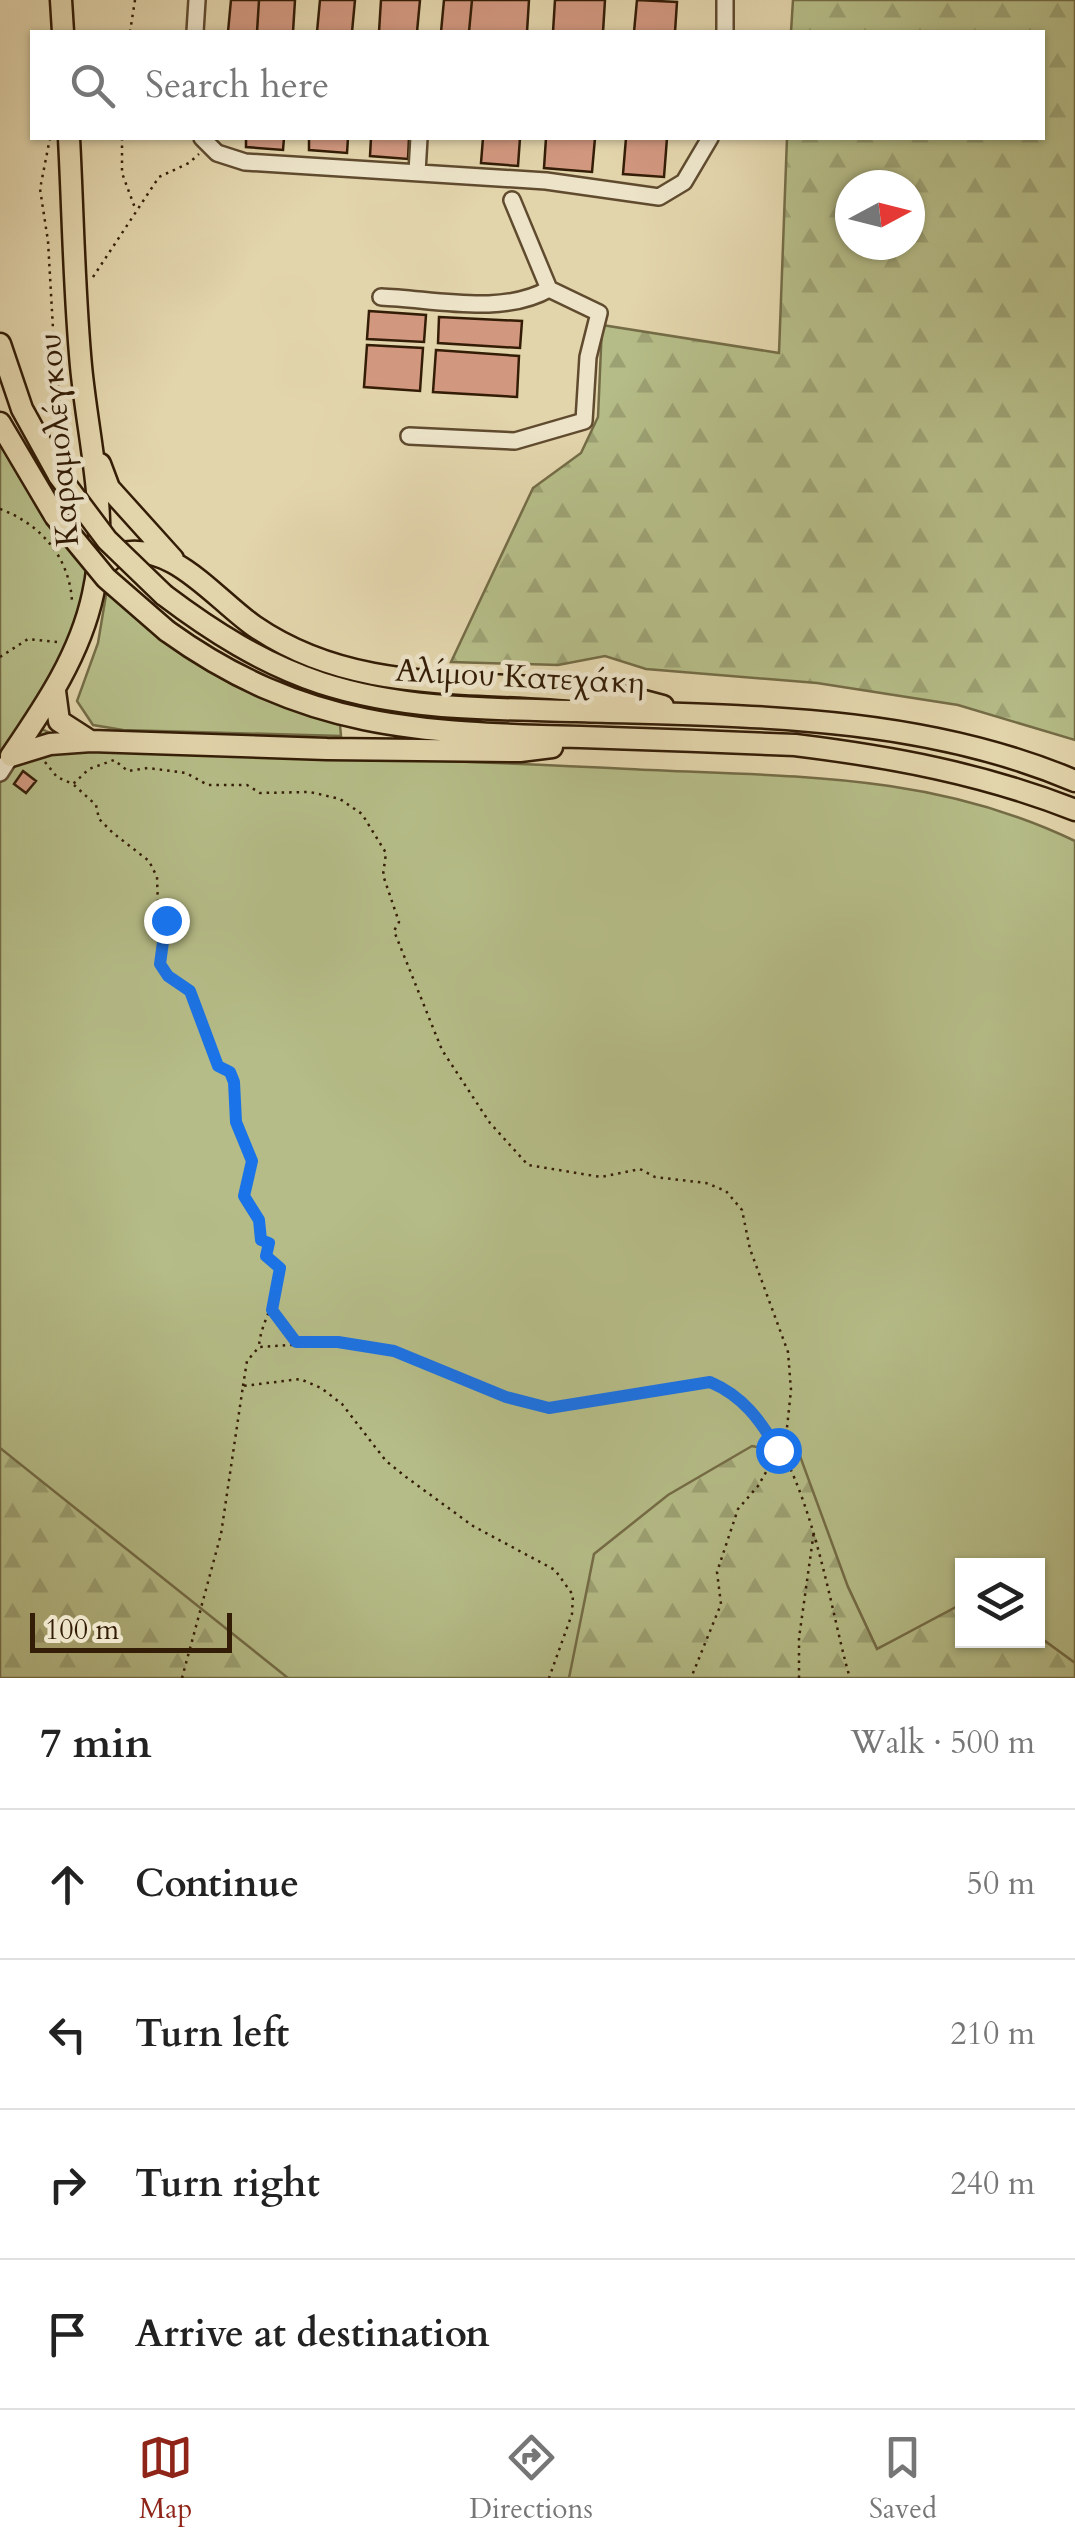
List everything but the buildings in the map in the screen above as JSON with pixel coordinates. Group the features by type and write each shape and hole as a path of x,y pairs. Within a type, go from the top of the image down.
{"main road":[{"path":"62,0 63,30"},
{"name":"Καραμολέγκου","path":"5,765 54,691 84,625 98,572 99,522 83,443 69,140"},
{"name":"Αλίμου Κατεχάκη","path":"0,344 28,420 59,476 107,540 164,595 250,653 299,675 373,697 466,708 795,719 878,729 944,741 1075,781"},
{"name":"Αλίμου Κατεχάκη","path":"0,423 56,516 106,578 167,631 214,663 262,688 369,723 450,733 795,745 875,755 1016,788 1075,810"},
{"path":"83,443 109,488 185,571"},
{"path":"98,572 126,552 157,554 256,627 352,672 445,686 624,695 694,715"},
{"path":"54,691 59,722 91,741"},
{"path":"5,765 50,744 91,741 520,751 614,738"}],"lane":[{"path":"196,30 197,0"},
{"path":"724,0 725,30"},
{"path":"416,172 419,140"},
{"path":"205,142 245,162 546,181 658,196 684,182 709,140"},
{"path":"409,436 515,441 584,421 588,357 599,313 549,289 512,200"},
{"path":"381,297 502,303 528,301 549,289"}],"path":[{"path":"130,30 135,0"},
{"path":"50,140 40,189 48,241 55,364 65,430 83,443"},
{"path":"122,140 122,173 135,208"},
{"path":"90,281 135,208 160,177 190,164 205,142"},
{"path":"0,509 20,516 51,544 69,579 72,602 77,583"},
{"path":"0,657 28,639 52,639 64,646"},
{"path":"38,756 56,778 73,784 96,805 99,819 149,861 157,876 158,906 166,920 160,964 168,976 190,991 218,1066 230,1072 234,1082 236,1122 252,1161 244,1196 259,1220 261,1240 269,1243 266,1256 280,1268 272,1310 260,1331 259,1347 247,1361 220,1534 182,1678"},
{"path":"73,784 89,770 114,760 128,772 148,768 186,773 208,786 247,785 260,793 310,792 340,799 362,814 386,853 382,875 399,922 394,931 442,1050 490,1123 528,1166 601,1176 640,1169 655,1177 706,1182 726,1191 742,1210 750,1249 788,1352 791,1390 786,1437 758,1486 738,1509 717,1572 721,1604 691,1678"},
{"path":"272,1310 296,1342"},
{"path":"259,1347 338,1342 394,1351 506,1397 549,1408 710,1382 728,1390 756,1415 802,1492 815,1529 850,1678"},
{"path":"243,1386 300,1379 321,1388 342,1404 386,1460 406,1478 473,1526 556,1570 573,1595 572,1614 549,1678"},
{"path":"800,1678 799,1638 815,1529"}],"green space":[{"path":"793,0 1075,0 1075,740 958,705 817,683 646,669 605,656 558,665 451,662 533,488 581,453 598,417 602,325 779,353 787,140 1045,140 1045,30 791,30"},
{"path":"0,428 93,571 84,612 30,723 82,749 492,763 856,782 966,801 1075,841 1075,1663 1045,1641 1045,1558 955,1558 955,1611 877,1649 848,1587 576,1655 569,1678 10,1678 0,1478"},
{"path":"107,589 162,636 214,672 271,701 340,725 341,736 123,730 93,725 77,701 98,643"},
{"path":"752,1446 800,1456 848,1587 877,1649 955,1608 955,1648 1045,1648 1045,1641 1075,1663 1075,1678 569,1678 594,1554 668,1495"},
{"path":"0,1448 288,1678 0,1678"}],"route":[{"path":"166,920 160,964 168,976 180,980 190,991 192,1005 218,1066 230,1072 234,1082 236,1122 252,1161 244,1196 259,1220 261,1240 269,1243 266,1256 280,1268 273,1288 272,1310 296,1342 338,1342 394,1351 506,1397 549,1408 710,1382 728,1390 756,1415 778,1450"}]}
